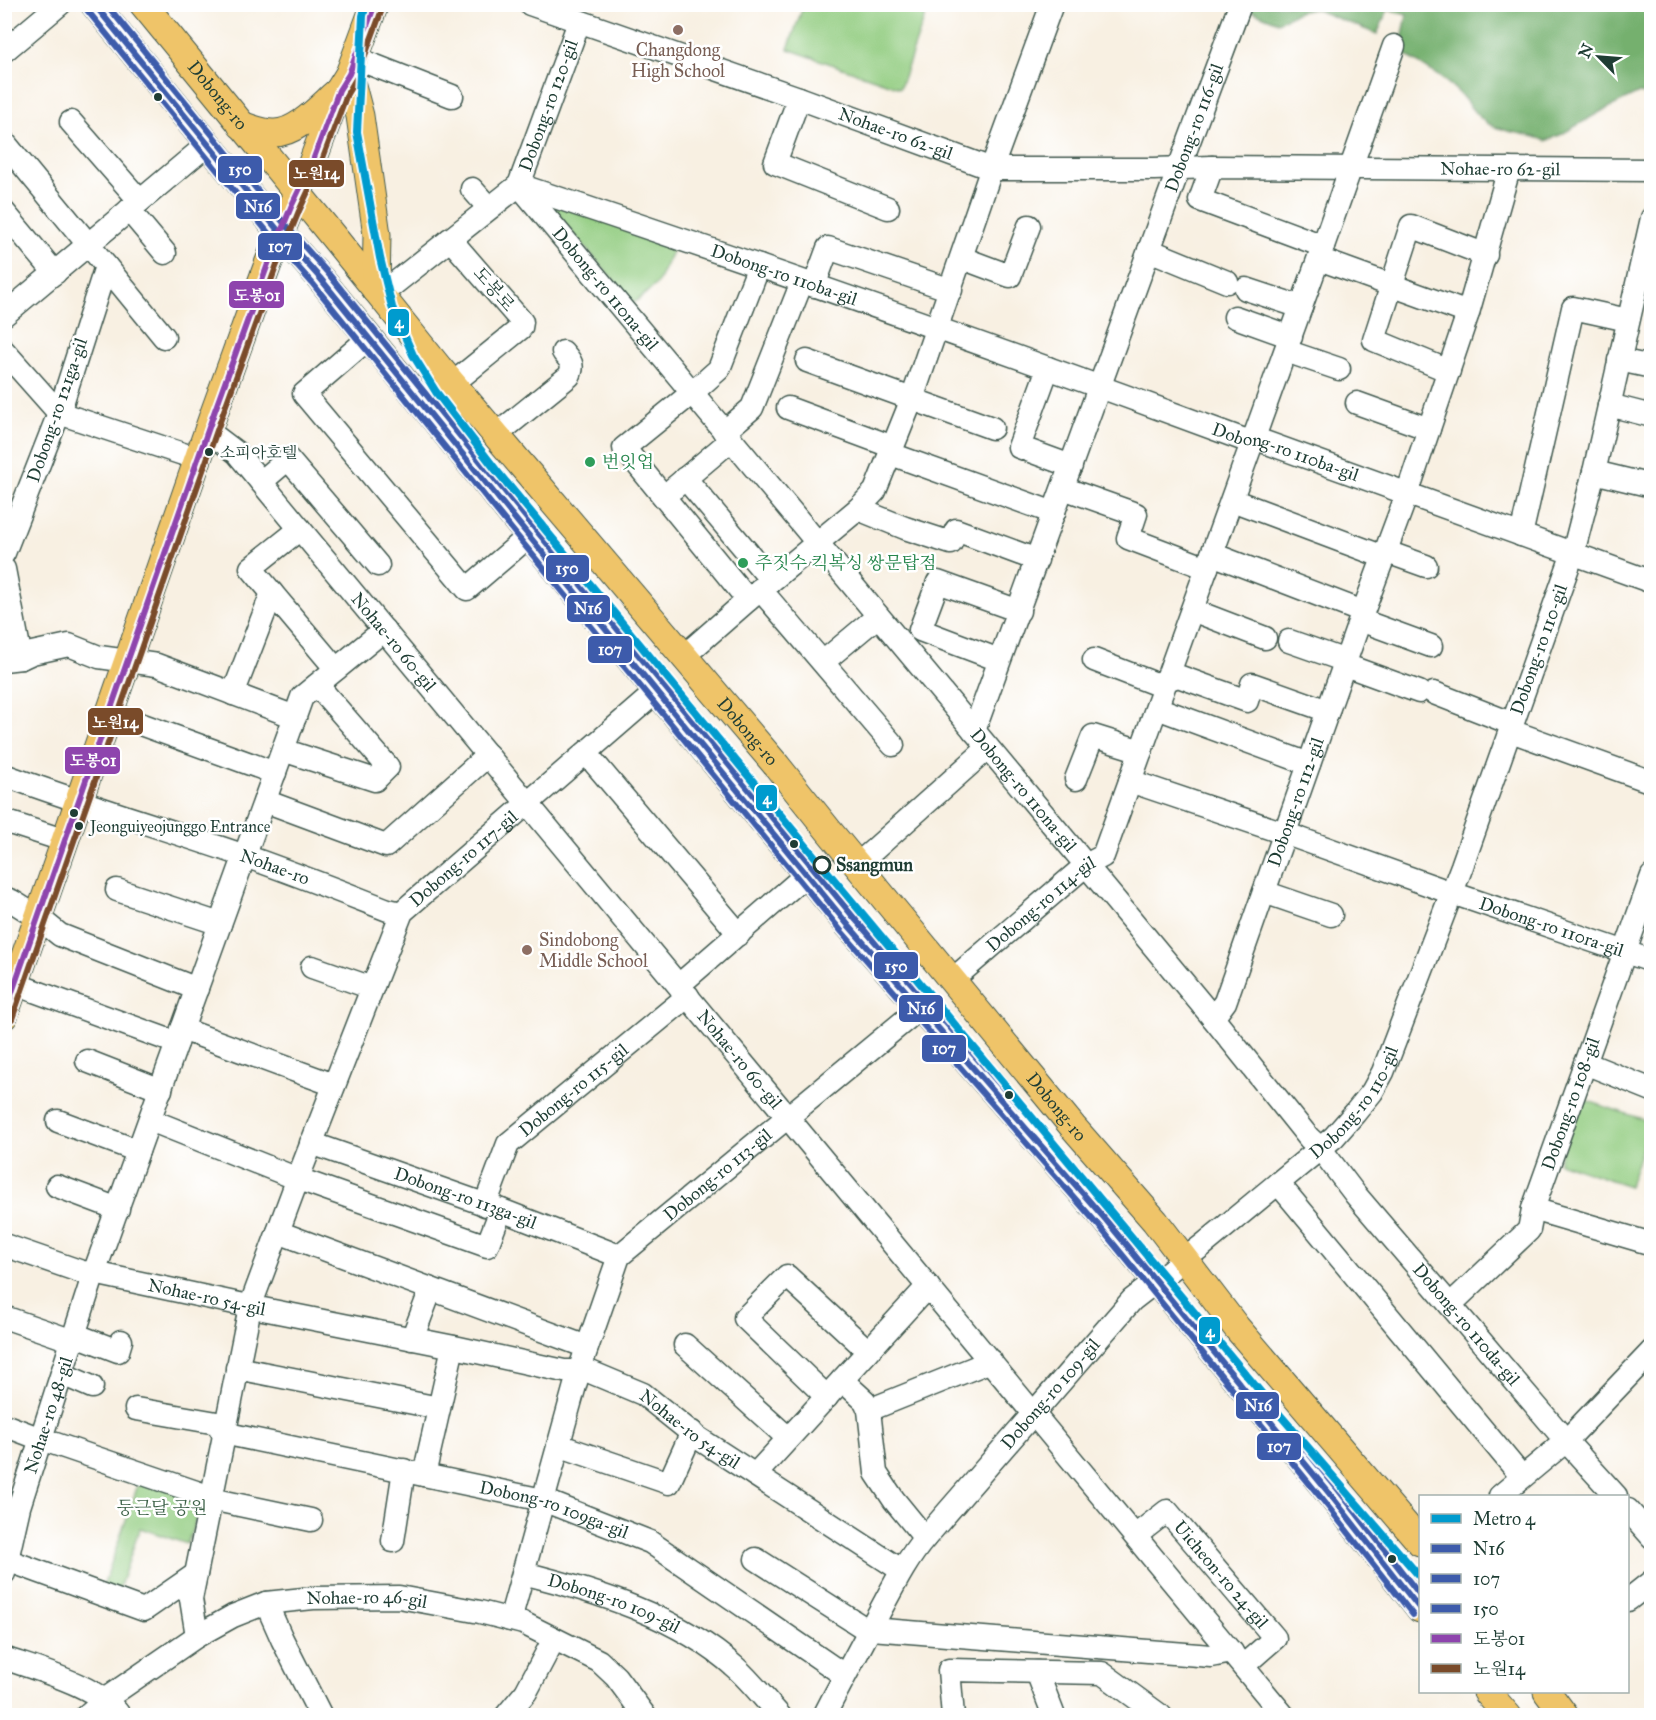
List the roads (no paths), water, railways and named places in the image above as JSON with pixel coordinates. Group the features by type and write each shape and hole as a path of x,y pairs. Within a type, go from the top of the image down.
{"main road":[{"name":"Dobong-ro","path":"94,4 849,926 1106,1220 1329,1493 1419,1608"},
{"name":"Dobong-ro","path":"143,4 452,384 777,766 1074,1127 1155,1221 1245,1336 1419,1541"},
{"path":"4,1016 10,982 39,918 268,264 297,192 312,163 375,4"},
{"path":"241,125 260,132 275,134 294,127 306,119 347,74"},
{"path":"347,74 360,116 377,236 378,292"},
{"path":"1548,1693 1565,1716"}],"street":[{"path":"4,51 60,4"},
{"name":"Nohae-ro 62-gil","path":"530,4 799,98 992,169 1351,167 1652,170"},
{"path":"684,656 816,542 858,509 875,491 912,399 1052,4"},
{"name":"Dobong-ro 116-gil","path":"857,865 981,740 999,660 1019,611 1240,5"},
{"name":"Dobong-ro 120-gil","path":"378,292 519,185 579,22"},
{"path":"1351,167 1394,45"},
{"path":"347,74 452,96"},
{"path":"799,98 775,163 888,208"},
{"path":"71,122 134,206 165,254"},
{"path":"4,142 164,338"},
{"path":"4,315 208,144"},
{"path":"1212,167 1200,200 1392,286 1468,313"},
{"name":"Dobong-ro 114-gil","path":"952,980 1086,865 1103,856 1351,167"},
{"name":"Dobong-ro 112-gil","path":"1213,1018 1225,1002 1361,616 1407,494 1468,313 1509,169"},
{"name":"Dobong-ro 110ba-gil","path":"519,185 660,231 937,328 1242,439 1254,440 1652,582"},
{"name":"Dobong-ro 110na-gil","path":"519,185 1213,1018 1309,1138 1320,1148"},
{"path":"472,189 489,208"},
{"path":"4,212 55,273"},
{"path":"962,258 1010,276 1029,226"},
{"path":"1449,371 1374,340 1411,226 1486,255"},
{"name":"Dobong-ro 110-gil","path":"1185,1260 1334,1137 1372,1092 1383,1072 1452,893 1573,554 1610,405 1628,320 1644,290 1651,228"},
{"name":"도봉로","path":"450,239 523,323 521,328 452,384"},
{"path":"663,496 728,436 752,408 808,284 828,248 951,290"},
{"path":"1149,250 1301,308"},
{"name":"Dobong-ro 121ga-gil","path":"4,553 9,525 59,413 106,266"},
{"path":"759,266 719,369 624,448 663,496 760,590 893,746"},
{"path":"1521,535 1574,308 1628,320"},
{"path":"1235,317 1339,369"},
{"path":"369,338 304,394 467,589 529,536"},
{"path":"4,351 59,413 198,459"},
{"path":"496,435 569,376 572,364 563,352"},
{"path":"1619,360 1652,367"},
{"path":"807,361 992,429"},
{"path":"1048,368 1019,447 1071,466"},
{"path":"1357,403 1429,429"},
{"path":"1610,405 1652,416"},
{"path":"788,408 892,451 1054,513"},
{"name":"Nohae-ro 60-gil","path":"208,430 237,453 1034,1414"},
{"path":"261,482 288,459 378,565"},
{"path":"1594,471 1652,486"},
{"path":"685,478 760,590"},
{"path":"1063,488 1136,514 1128,538 1210,561 1361,616 1431,646"},
{"path":"1232,500 1385,554 1426,566"},
{"path":"858,509 951,543 956,530 1037,560"},
{"path":"300,529 251,568 336,669"},
{"path":"4,569 13,659 69,645 99,657 157,665 295,717"},
{"path":"999,660 920,630 938,582 1019,611"},
{"path":"233,694 272,593"},
{"path":"1192,610 1265,638"},
{"path":"823,662 878,616"},
{"name":"Nohae-ro 48-gil","path":"196,1574 144,1610 6,1566 12,1505 41,1439 94,1274 302,697 384,630"},
{"path":"1289,641 1652,782"},
{"path":"1094,660 1156,684 1178,676 1247,701 1252,684 1328,711"},
{"path":"283,750 375,780 388,766 317,685"},
{"name":"Dobong-ro 117-gil","path":"197,1636 191,1599 250,1307 311,1143 402,912 656,692"},
{"path":"1157,708 1309,764"},
{"path":"111,713 275,773"},
{"path":"1076,779 1093,736 1141,751"},
{"path":"586,753 739,934"},
{"path":"265,801 386,846 488,755"},
{"name":"Nohae-ro","path":"4,775 245,856 388,910 402,912"},
{"path":"1130,781 1452,893"},
{"path":"4,821 66,841"},
{"name":"Dobong-ro 115-gil","path":"493,1208 508,1144 683,991 739,934 807,874"},
{"name":"Dobong-ro 108-gil","path":"1450,1305 1529,1230 1533,1209 1652,876"},
{"path":"117,890 220,924"},
{"path":"1264,892 1331,915"},
{"name":"Dobong-ro 110ra-gil","path":"1452,893 1652,961"},
{"path":"4,898 39,918 60,935 197,989"},
{"path":"312,967 372,988"},
{"path":"10,982 334,1086"},
{"name":"Dobong-ro 113-gil","path":"619,1256 920,1008"},
{"path":"87,1061 161,1090"},
{"path":"1585,1063 1652,1090"},
{"path":"58,1120 138,1151"},
{"path":"150,1120 298,1178 487,1246 493,1208"},
{"name":"Dobong-ro 113ga-gil","path":"311,1143 619,1256"},
{"name":"Dobong-ro 110da-gil","path":"1320,1148 1355,1194 1566,1442 1614,1495"},
{"path":"1278,1183 1522,1477"},
{"path":"57,1186 118,1209"},
{"path":"1533,1209 1652,1244"},
{"path":"278,1232 587,1347"},
{"name":"Nohae-ro 54-gil","path":"4,1245 82,1272 564,1371 588,1371 643,1394 692,1432 755,1475 901,1570"},
{"path":"510,1620 579,1371 619,1256"},
{"name":"Dobong-ro 109-gil","path":"824,1716 844,1675 912,1553 1132,1300 1185,1260"},
{"path":"827,1397 746,1318 787,1276 868,1350"},
{"path":"755,1475 928,1286"},
{"path":"412,1339 431,1289"},
{"path":"4,1317 73,1341"},
{"name":"Nohae-ro 48-gil","path":"73,1341 84,1338 118,1351 121,1341"},
{"path":"685,1346 789,1438"},
{"path":"393,1541 414,1473 439,1408 453,1347"},
{"path":"1502,1495 1566,1442 1652,1351"},
{"path":"869,1410 991,1361"},
{"path":"237,1368 439,1408"},
{"path":"62,1374 92,1388"},
{"path":"842,1380 865,1401 869,1410 876,1473 894,1500 925,1538"},
{"path":"136,1409 217,1423 224,1433"},
{"path":"1034,1414 1284,1716"},
{"path":"4,1425 211,1499 312,1520"},
{"path":"558,1445 669,1483 692,1432"},
{"name":"Dobong-ro 109ga-gil","path":"224,1433 543,1500 650,1542 844,1675"},
{"name":"Uicheon-ro 24-gil","path":"1135,1536 1167,1511 1275,1638 1238,1659"},
{"path":"1629,1511 1652,1537"},
{"path":"756,1559 861,1626 871,1629 1238,1659"},
{"name":"Dobong-ro 109-gil","path":"523,1572 656,1616 707,1644 737,1668 780,1716"},
{"path":"1629,1599 1652,1581"},
{"name":"Nohae-ro 46-gil","path":"86,1716 112,1708 197,1636 233,1616 266,1603 313,1598 399,1597 480,1612 523,1623 599,1661 616,1677 645,1716"},
{"path":"266,1603 321,1716"},
{"path":"506,1716 526,1692 554,1638"},
{"path":"5,1659 90,1689 112,1708"},
{"path":"953,1716 950,1670 1102,1673 1161,1716"},
{"path":"1037,1671 1054,1716"}],"metro line":[{"name":"4","path":"366,4 363,16 357,132 380,258 392,307 413,355 436,392 496,470 821,864 1268,1401 1419,1576"}],"place":[{"name":"Changdong High School","path":"678,30"},
{"name":"소피아호텔","path":"209,452"},
{"name":"번잇업","path":"590,462"},
{"name":"주짓수 킥복싱 쌍문탑점","path":"743,563"},
{"name":"Jeonguiyeojunggo Entrance","path":"79,826"},
{"name":"Ssangmun","path":"822,865"},
{"name":"Sindobong Middle School","path":"527,950"}],"park label":[{"name":"둥근달 공원","path":"162,1508"}]}
